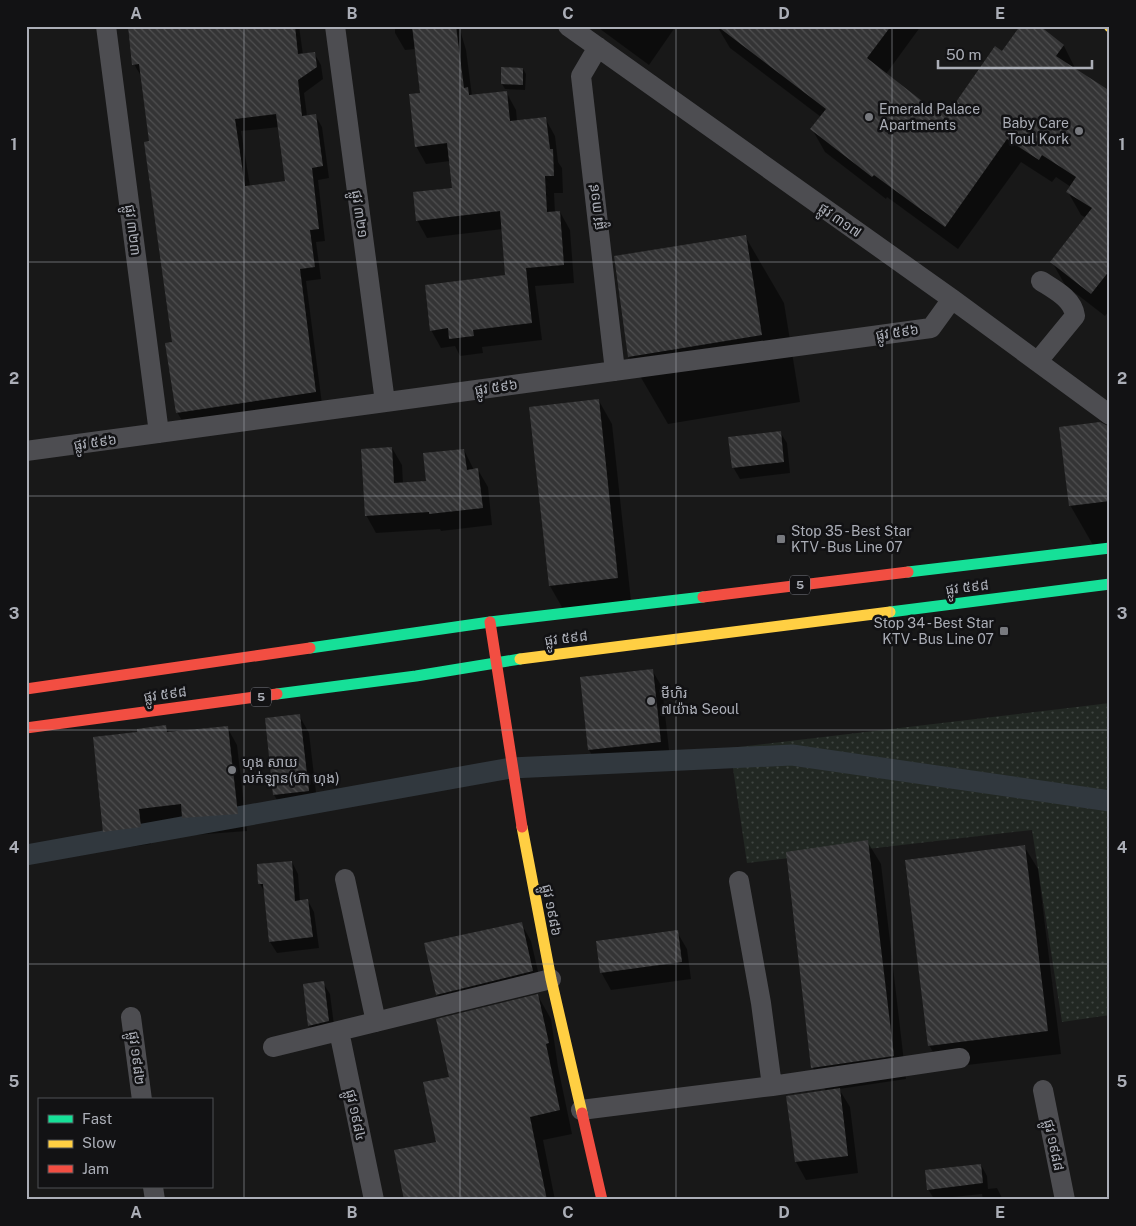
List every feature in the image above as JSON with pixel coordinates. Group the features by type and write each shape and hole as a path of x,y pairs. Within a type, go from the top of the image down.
{"main road":[{"name":"ផ្លូវ ៥៩៨","path":"26,689 490,622 714,600 1110,548"},
{"name":"ផ្លូវ ៥៩៨","path":"26,728 406,678 495,662 716,629 1110,584"},
{"name":"ផ្លូវ ១៩៨៦","path":"490,622 514,788 551,980 602,1200"}],"street":[{"name":"ផ្លូវ ៣២៣","path":"106,26 159,433"},
{"name":"ផ្លូវ ៣២១","path":"335,26 385,402"},
{"name":"ផ្លូវ ៣១៧","path":"568,26 952,299 1110,415"},
{"name":"ផ្លូវ ៣១៩","path":"598,47 581,76 615,371"},
{"path":"1038,361 1075,316 1074,308 1068,300 1042,281"},
{"name":"ផ្លូវ ៥៩៦","path":"26,451 931,328 952,299"},
{"path":"346,878 376,1022"},
{"path":"739,881 761,1003 772,1086"},
{"path":"273,1047 551,980"},
{"name":"ផ្លូវ ១៩៨២","path":"131,1017 142,1098"},
{"name":"ផ្លូវ ១៩៨៤","path":"339,1031 374,1200"},
{"path":"581,1110 772,1086 960,1058"},
{"name":"ផ្លូវ ១៩៨៨","path":"1043,1090 1065,1200"}],"shaded area":[{"path":"1110,703 1110,1015 1062,1022 1032,830 747,863 730,748"}],"building":[{"path":"128,26 295,26 298,54 315,52 317,67 298,80 302,116 316,114 323,166 312,168 319,229 310,230 315,267 300,269 316,392 176,413 165,343 172,342 144,142 149,141 139,64 132,65","holes":["276,114 285,181 245,186 235,119"]},
{"path":"412,26 456,26 464,88 468,87 469,95 507,91 510,121 546,117 550,149 553,149 554,176 545,176 547,212 560,211 564,265 526,268 532,323 473,330 474,336 449,339 448,328 430,331 425,285 505,275 500,211 416,221 413,192 452,188 447,143 415,147 409,94 420,93"},
{"path":"717,26 891,26 867,58 936,112 940,106 949,112 995,46 1002,51 1020,26 1040,26 1064,45 1056,56 1110,91 1110,270 1091,294 1050,262 1092,208 1066,192 1076,177 1042,155 1039,160 1007,139 945,227 874,175 872,177 810,129 826,109"},
{"path":"501,67 523,68 523,85 501,84"},
{"path":"746,235 762,335 628,357 614,256"},
{"path":"599,399 618,578 549,586 529,407"},
{"path":"1100,422 1110,427 1110,501 1069,506 1059,427"},
{"path":"781,431 784,462 732,468 728,437"},
{"path":"392,447 394,483 426,481 423,453 464,449 467,470 478,468 483,508 429,514 429,512 365,516 361,449"},
{"path":"653,669 661,742 588,750 580,677"},
{"path":"300,714 309,791 273,795 265,718"},
{"path":"166,725 167,732 228,726 238,814 182,818 181,804 139,809 141,827 103,832 93,737 137,732 137,729"},
{"path":"868,840 894,1056 811,1068 786,852"},
{"path":"1025,845 1048,1031 928,1046 905,860"},
{"path":"292,861 295,901 308,899 313,937 269,942 263,884 258,884 257,864"},
{"path":"522,922 533,971 436,995 424,943"},
{"path":"678,930 682,962 600,973 596,941"},
{"path":"324,981 329,1021 308,1026 303,984"},
{"path":"538,994 549,1043 546,1044 560,1110 530,1117 547,1200 404,1200 394,1150 436,1142 423,1082 449,1077 436,1019"},
{"path":"840,1088 848,1156 795,1162 786,1096"},
{"path":"981,1164 983,1183 927,1190 925,1170"}],"waterway":[{"path":"26,855 511,768 792,755 1110,801"}],"traffic: fast":[{"path":"908,572 1110,548"},
{"path":"890,612 1110,584"},
{"path":"310,648 490,622 703,597"},
{"path":"277,694 416,676 520,659"}],"traffic: slow":[{"path":"520,659 890,612"},
{"path":"522,827 551,979 582,1113"}],"traffic: jam":[{"path":"703,597 908,572"},
{"path":"490,622 522,827"},
{"path":"26,689 310,648"},
{"path":"26,728 277,694"},
{"path":"582,1113 602,1200"}],"place":[{"name":"Emerald Palace Apartments","path":"869,117"},
{"name":"Baby Care Toul Kork","path":"1079,131"},
{"name":"Stop 35 - Best Star KTV - Bus Line 07","path":"781,539"},
{"name":"Stop 34 - Best Star KTV - Bus Line 07","path":"1004,631"},
{"name":"មីហិរ ៧យ៉ាង Seoul","path":"651,701"},
{"name":"ហុង សាយ លក់ឡាន(ហ៊ា ហុង)","path":"232,770"}]}
